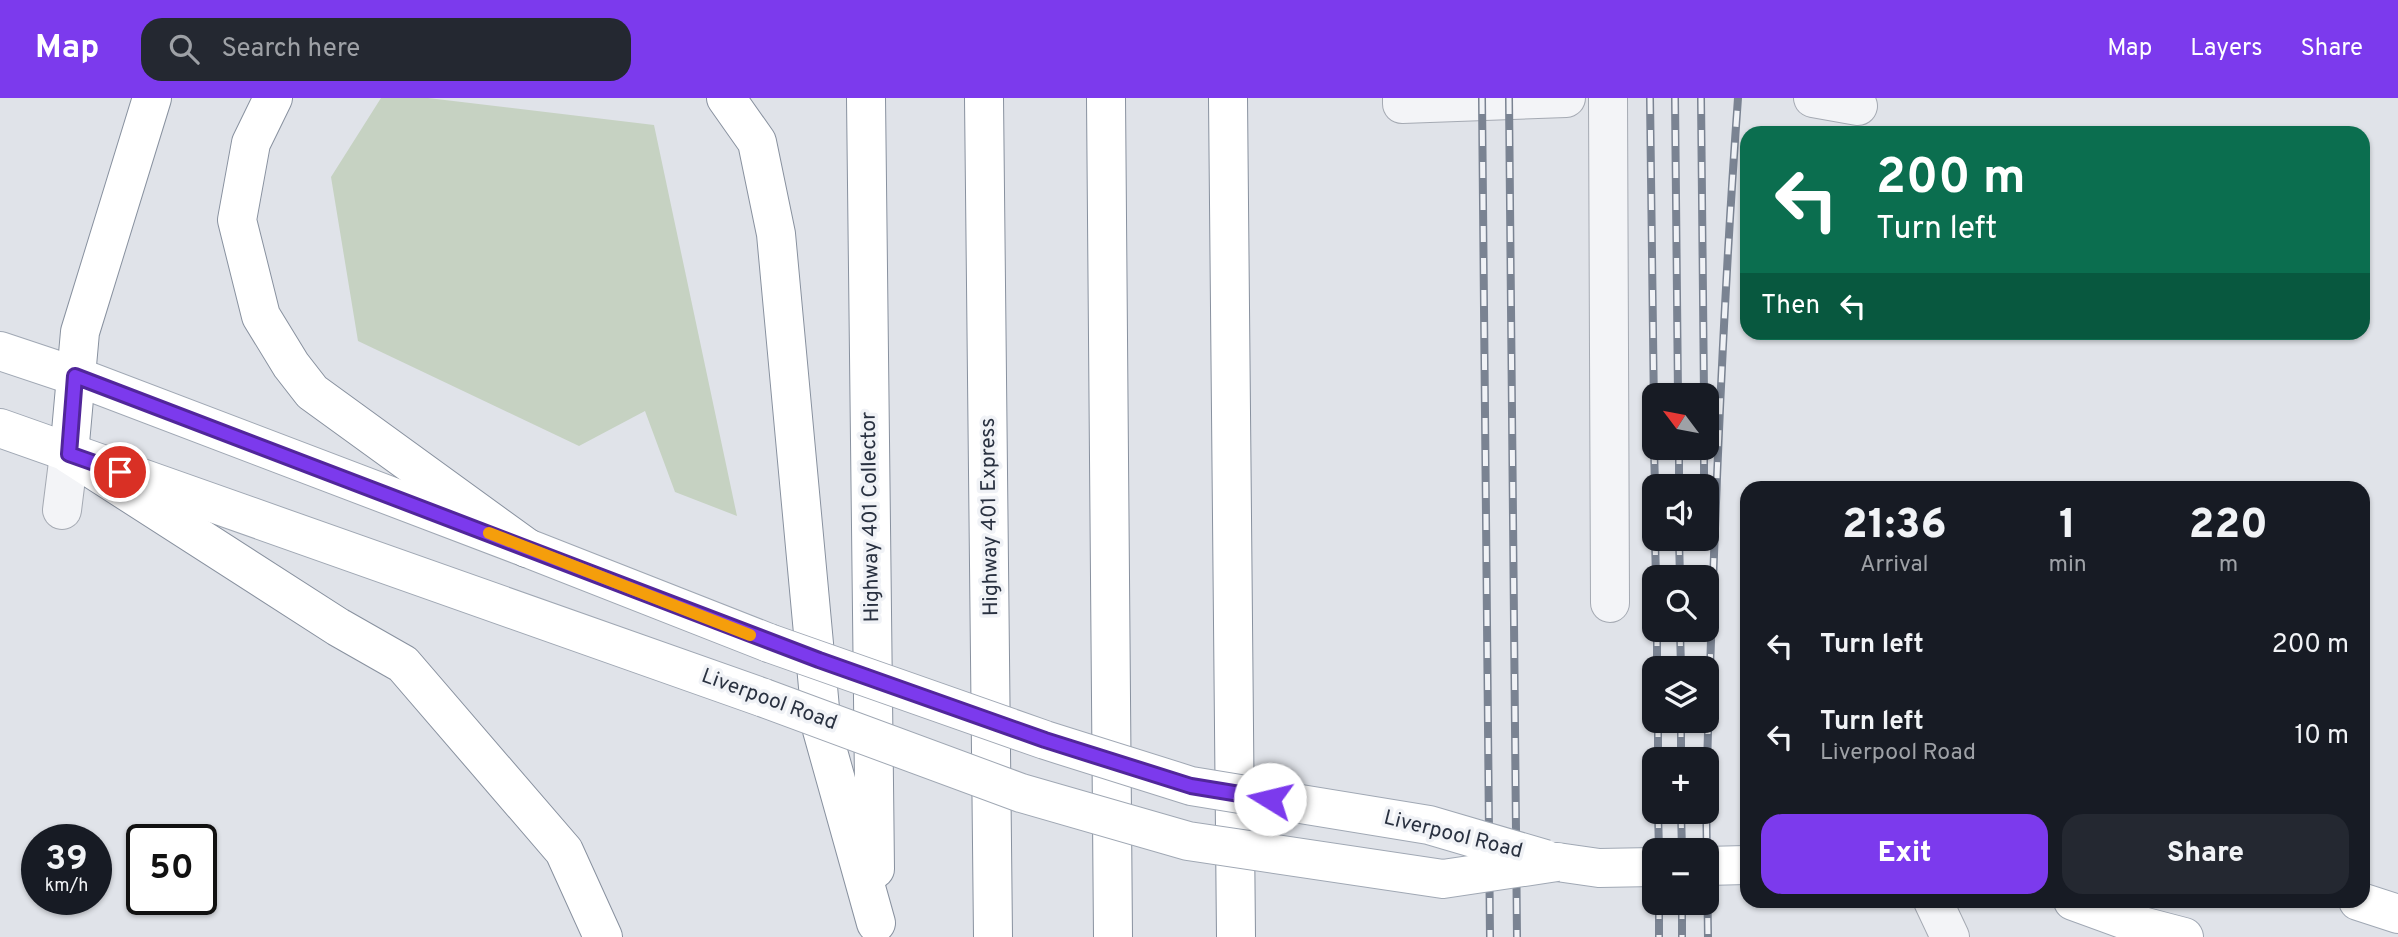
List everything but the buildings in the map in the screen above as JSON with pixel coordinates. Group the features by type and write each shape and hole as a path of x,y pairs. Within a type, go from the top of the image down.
{"main road":[{"path":"152,98 79,332 69,454 338,627 403,664 564,851 603,937"},
{"path":"273,98 251,143 237,220 261,316 291,365 312,392 527,548"},
{"path":"726,98 757,142 776,234 822,730 876,930"},
{"name":"Highway 401 Collector","path":"866,98 876,930"},
{"name":"Highway 401 Express","path":"984,98 993,937"},
{"path":"1106,98 1113,937"},
{"path":"1228,98 1236,937"},
{"name":"Liverpool Road","path":"0,351 75,376 769,643 1045,740 1191,786 1429,825 1557,862 1599,867 1642,867"},
{"name":"Liverpool Road","path":"0,428 764,698 1021,793 1188,841 1443,879 1557,862"},
{"path":"1719,866 1740,865"},
{"path":"2370,905 2398,914"},
{"path":"2092,908 2142,926 2184,937"}],"street":[{"path":"1402,98 1402,104 1566,98"},
{"path":"1608,98 1610,603"},
{"path":"1813,98 1858,106"},
{"path":"62,510 69,454"},
{"path":"1936,908 1950,937"}],"green space":[{"path":"381,98 428,98 654,125 737,516 675,492 645,411 579,446 358,341 331,177"}],"railway":[{"path":"1482,98 1490,937"},
{"path":"1509,98 1517,937"},
{"path":"1650,98 1654,383"},
{"path":"1675,98 1678,383"},
{"path":"1701,98 1704,383"},
{"path":"1708,747 1718,448 1738,98"},
{"path":"1654,460 1655,474"},
{"path":"1679,460 1679,474"},
{"path":"1704,460 1704,474"},
{"path":"1655,551 1656,565"},
{"path":"1679,551 1680,565"},
{"path":"1657,642 1657,656"},
{"path":"1680,642 1681,656"},
{"path":"1658,733 1658,747"},
{"path":"1681,733 1681,747"},
{"path":"1658,824 1659,838"},
{"path":"1681,824 1682,838"},
{"path":"1706,824 1708,937"},
{"path":"1659,915 1659,937"},
{"path":"1682,915 1682,937"}],"slow traffic":[{"path":"489,533 750,635"}],"route":[{"path":"120,472 69,454 75,376 502,538 769,643 1045,740 1191,786 1270,799"}]}
